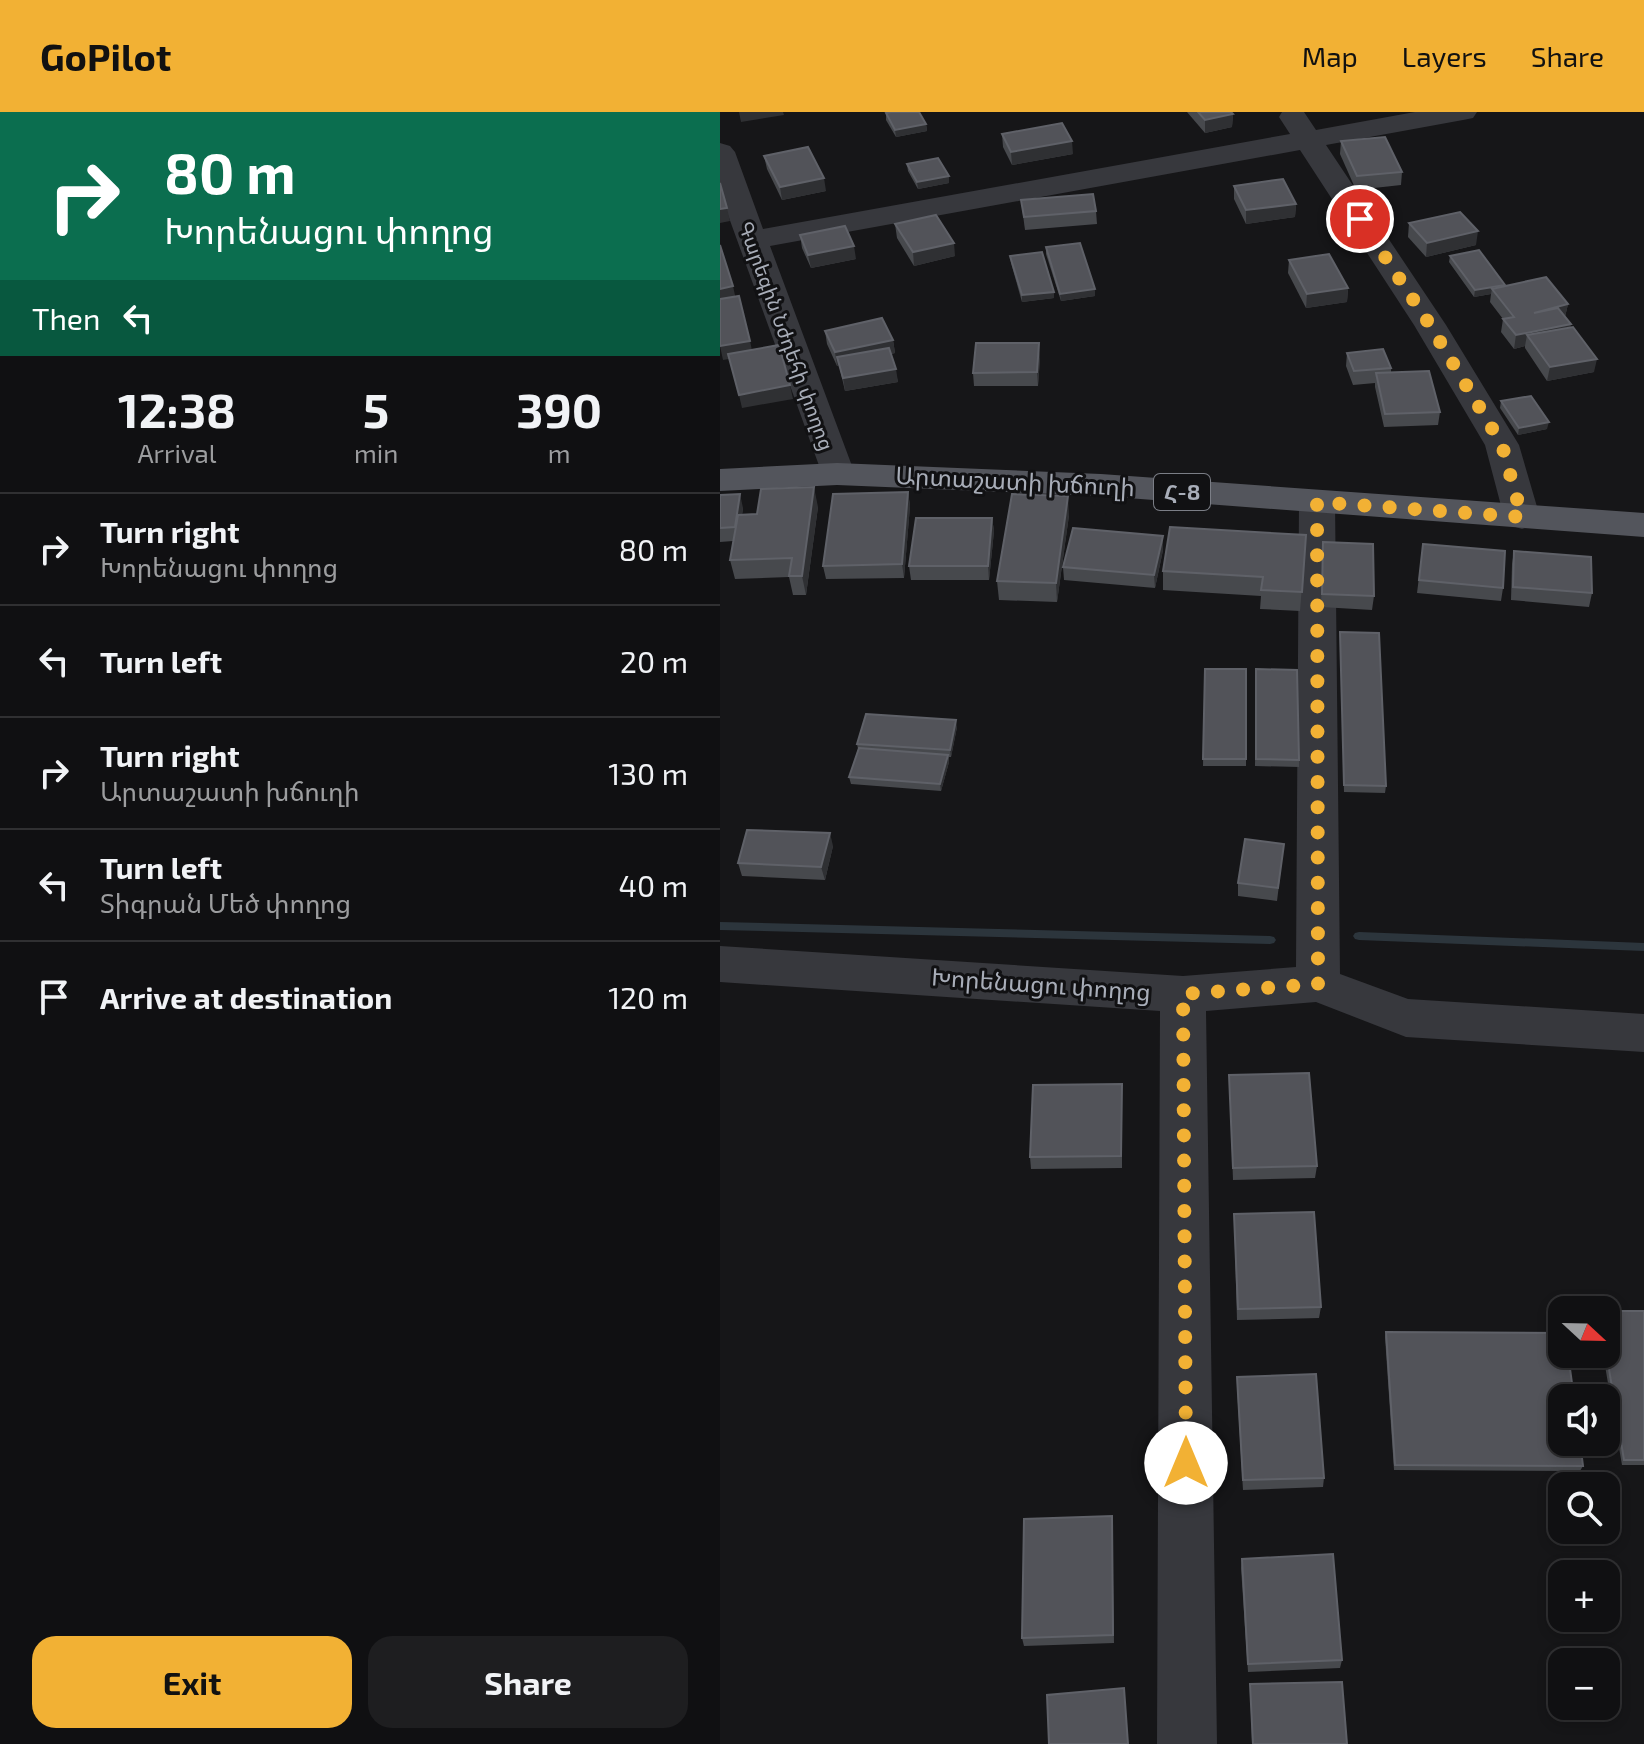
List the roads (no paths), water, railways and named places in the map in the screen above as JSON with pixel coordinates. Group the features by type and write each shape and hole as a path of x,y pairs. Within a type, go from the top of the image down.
{"main road":[{"name":"Արտաշատի խճուղի","path":"720,480 837,474 1101,485 1644,525"}],"street":[{"path":"1290,112 1430,325 1502,445 1522,517"},
{"path":"751,240 1463,112"},
{"name":"Գարեգին Նժդեհի փողոց","path":"720,152 837,474"},
{"path":"1317,502 1318,984"},
{"name":"Խորենացու փողոց","path":"720,964 1183,994 1318,984 1406,1018 1644,1033"},
{"path":"1183,994 1187,1744"}],"waterway":[{"path":"720,926 1270,940"},
{"path":"1359,936 1644,947"}]}
